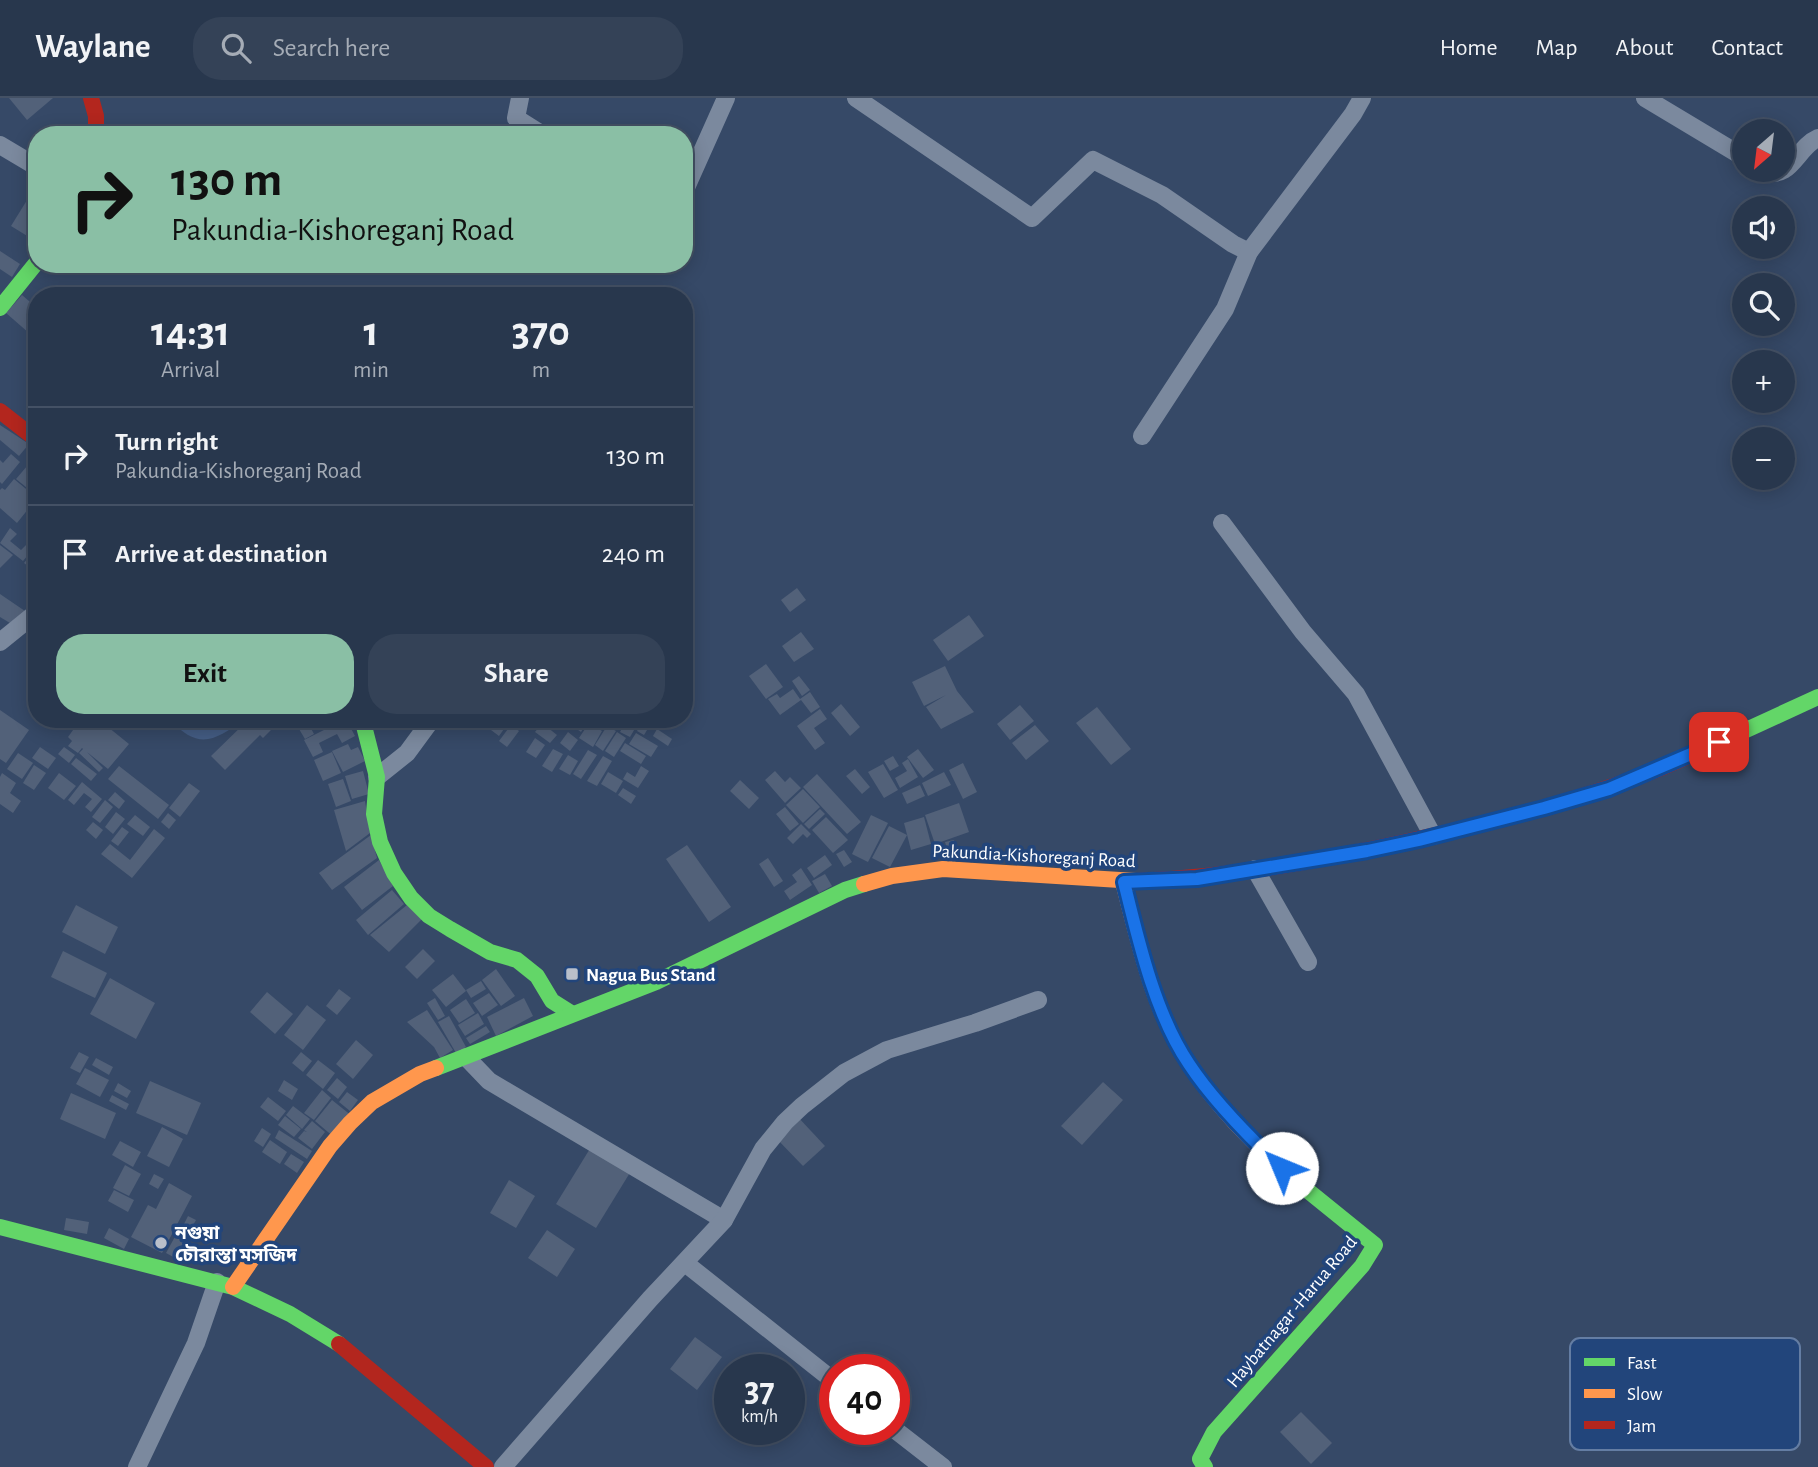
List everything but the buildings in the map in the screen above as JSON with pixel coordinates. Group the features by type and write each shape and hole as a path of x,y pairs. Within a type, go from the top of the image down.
{"main road":[{"path":"91,98 96,126"},
{"path":"0,307 28,273"},
{"path":"0,411 28,433"},
{"name":"Pakundia-Kishoreganj Road","path":"225,1285 330,1146 372,1102 420,1074 656,982 845,890 892,876 943,869 1124,882 1197,879 1367,851 1609,789 1670,765 1818,696"},
{"path":"365,728 377,777 374,814 380,842 394,873 411,898 429,916 450,929 490,952 517,960 537,976 552,1001 571,1013"},
{"name":"Haybatnagar -Harua Road","path":"1124,882 1143,959 1174,1037 1188,1063 1231,1116 1293,1180 1375,1245 1362,1266 1214,1432 1200,1459 1203,1466"},
{"path":"0,1227 225,1285 290,1314 332,1338 486,1467"}],"street":[{"path":"520,98 516,118 529,126"},
{"path":"693,172 726,98"},
{"path":"856,98 1032,218 1093,160 1162,195 1233,244 1250,252"},
{"path":"1142,436 1225,309 1250,252 1353,114 1362,98"},
{"path":"1645,98 1732,150"},
{"path":"1796,157 1818,138"},
{"path":"0,145 28,162"},
{"path":"1222,523 1303,632 1356,694 1433,836"},
{"path":"0,642 28,619"},
{"path":"377,777 407,753 425,728"},
{"path":"1255,869 1308,962"},
{"path":"503,1467 650,1299 724,1220 763,1149 802,1106 844,1073 887,1050 1038,1000"},
{"path":"466,1057 489,1081 724,1220"},
{"path":"685,1263 819,1369"},
{"path":"137,1467 225,1285"},
{"path":"910,1441 943,1467"}],"water":[{"path":"232,728 207,739 189,736 180,729"}],"traffic: fast":[{"path":"0,308 28,273"},
{"path":"1696,753 1818,697"},
{"path":"365,728 377,777 374,814 380,842 394,873 411,898 429,916 450,929 490,952 517,960 537,976 552,1001 571,1013"},
{"path":"436,1068 656,982 845,890 864,884"},
{"path":"1205,1467 1200,1459 1214,1432 1362,1266 1375,1245 1286,1173"},
{"path":"0,1227 233,1287 290,1314 339,1344"}],"traffic: slow":[{"path":"864,884 892,876 943,869 1136,881"},
{"path":"1123,882 1148,976 1176,1043 1222,1108 1286,1173"},
{"path":"233,1287 330,1146 350,1123 372,1102 420,1074 436,1068"}],"traffic: jam":[{"path":"91,98 96,126"},
{"path":"0,411 28,433"},
{"path":"1136,881 1285,865 1431,836 1499,820 1599,791 1696,753"},
{"path":"339,1344 486,1467"}],"place":[{"name":"Nagua Bus Stand","path":"572,974"},
{"name":"নগুয়া চৌরাস্তা মসজিদ","path":"161,1243"}],"route":[{"path":"1282,1168 1231,1116 1188,1063 1174,1037 1139,946 1124,882 1197,879 1419,840 1609,789 1719,742"}]}
